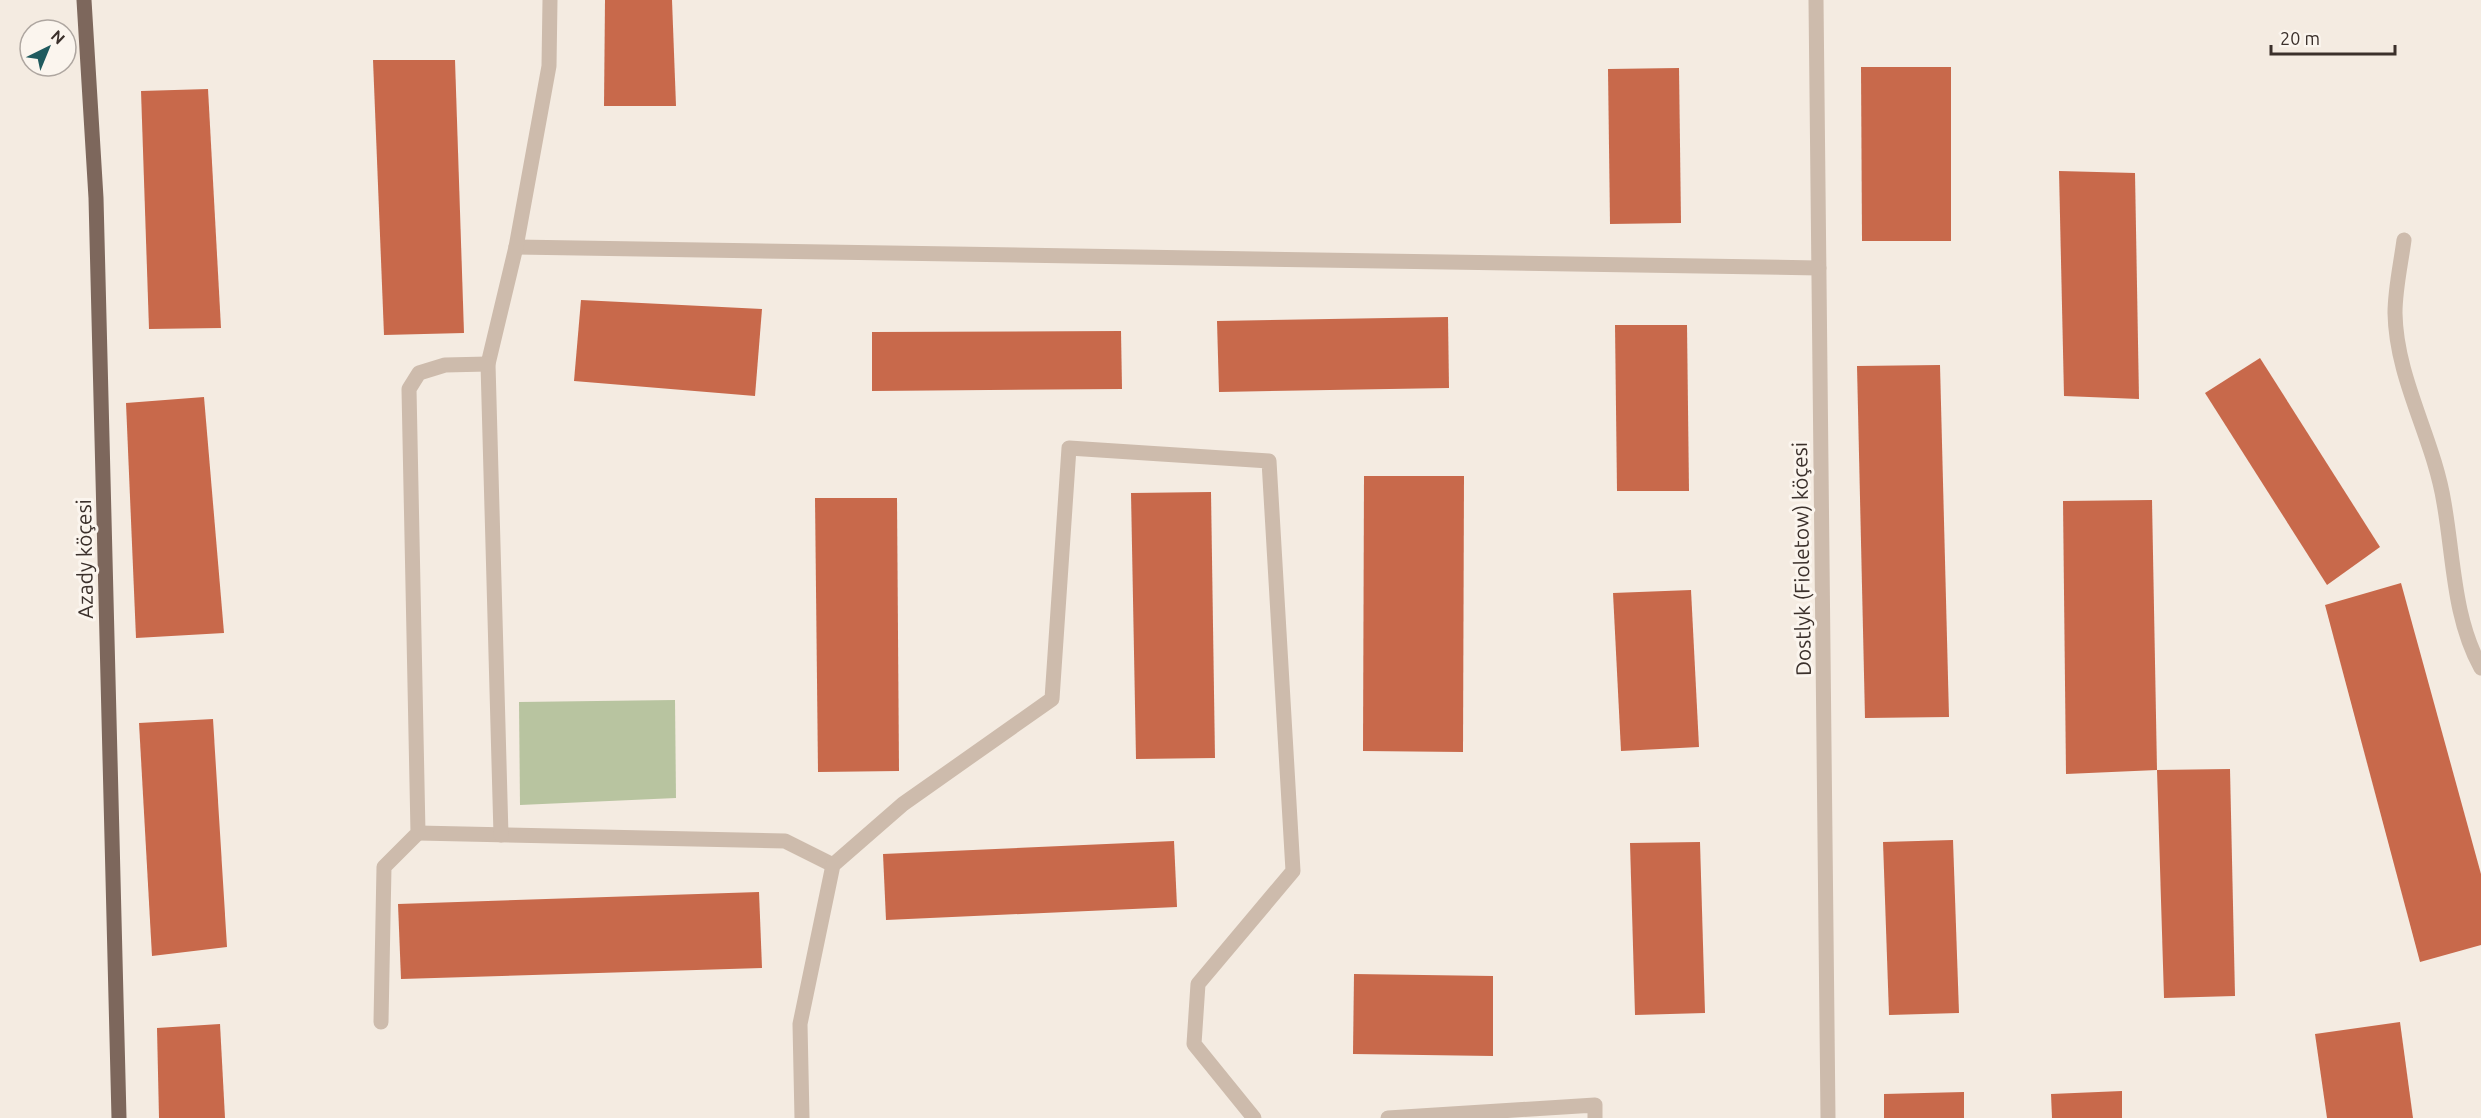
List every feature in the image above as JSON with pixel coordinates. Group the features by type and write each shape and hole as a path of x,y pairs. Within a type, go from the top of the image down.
{"main road":[{"name":"Azady köçesi","path":"84,0 96,198 119,1118"}],"street":[{"path":"501,835 488,364 516,248 549,66 550,0"},
{"name":"Dostlyk (Fioletow) köçesi","path":"1816,0 1828,1118"},
{"path":"2404,240 2395,312 2403,366 2444,501 2458,607 2472,651 2481,668"},
{"path":"516,248 1819,268"},
{"path":"381,1022 384,867 418,832 409,389 419,373 446,365 488,364"},
{"path":"802,1118 800,1024 833,865 903,804 1052,699 1069,448 1269,461 1293,871 1198,984 1194,1044 1254,1118"},
{"path":"418,832 785,842 833,865"},
{"path":"1388,1118 1595,1105 1595,1118"}],"green space":[{"path":"675,700 676,798 520,805 519,702"}],"building":[{"path":"605,0 672,0 676,106 604,106"},
{"path":"373,60 455,60 464,333 384,335"},
{"path":"1861,67 1951,67 1951,241 1862,241"},
{"path":"1679,68 1681,223 1610,224 1608,69"},
{"path":"208,89 221,328 149,329 141,91"},
{"path":"2059,171 2135,173 2139,399 2064,396"},
{"path":"581,300 762,309 755,396 574,381"},
{"path":"1448,317 1449,388 1219,392 1217,321"},
{"path":"1615,325 1687,325 1689,491 1617,491"},
{"path":"1121,331 1122,389 872,391 872,332"},
{"path":"2260,358 2380,547 2327,585 2205,393"},
{"path":"1940,365 1949,717 1865,718 1857,366"},
{"path":"204,397 224,633 136,638 126,403"},
{"path":"1364,476 1464,476 1463,752 1363,751"},
{"path":"1211,492 1215,758 1136,759 1131,493"},
{"path":"815,498 897,498 899,771 818,772"},
{"path":"2152,500 2157,770 2066,774 2063,501"},
{"path":"2401,583 2481,874 2481,945 2420,962 2325,605"},
{"path":"1691,590 1699,747 1621,751 1613,593"},
{"path":"213,719 227,947 152,956 139,723"},
{"path":"2230,769 2235,996 2164,998 2157,770"},
{"path":"1953,840 1959,1013 1889,1015 1883,842"},
{"path":"1174,841 1177,907 886,920 883,854"},
{"path":"1700,842 1705,1013 1635,1015 1630,843"},
{"path":"759,892 762,968 401,979 398,904"},
{"path":"1354,974 1493,976 1493,1056 1353,1054"},
{"path":"2400,1022 2413,1118 2327,1118 2315,1034"},
{"path":"220,1024 225,1118 159,1118 157,1028"},
{"path":"2122,1091 2122,1118 2052,1118 2051,1094"},
{"path":"1964,1092 1964,1118 1884,1118 1884,1094"}]}
